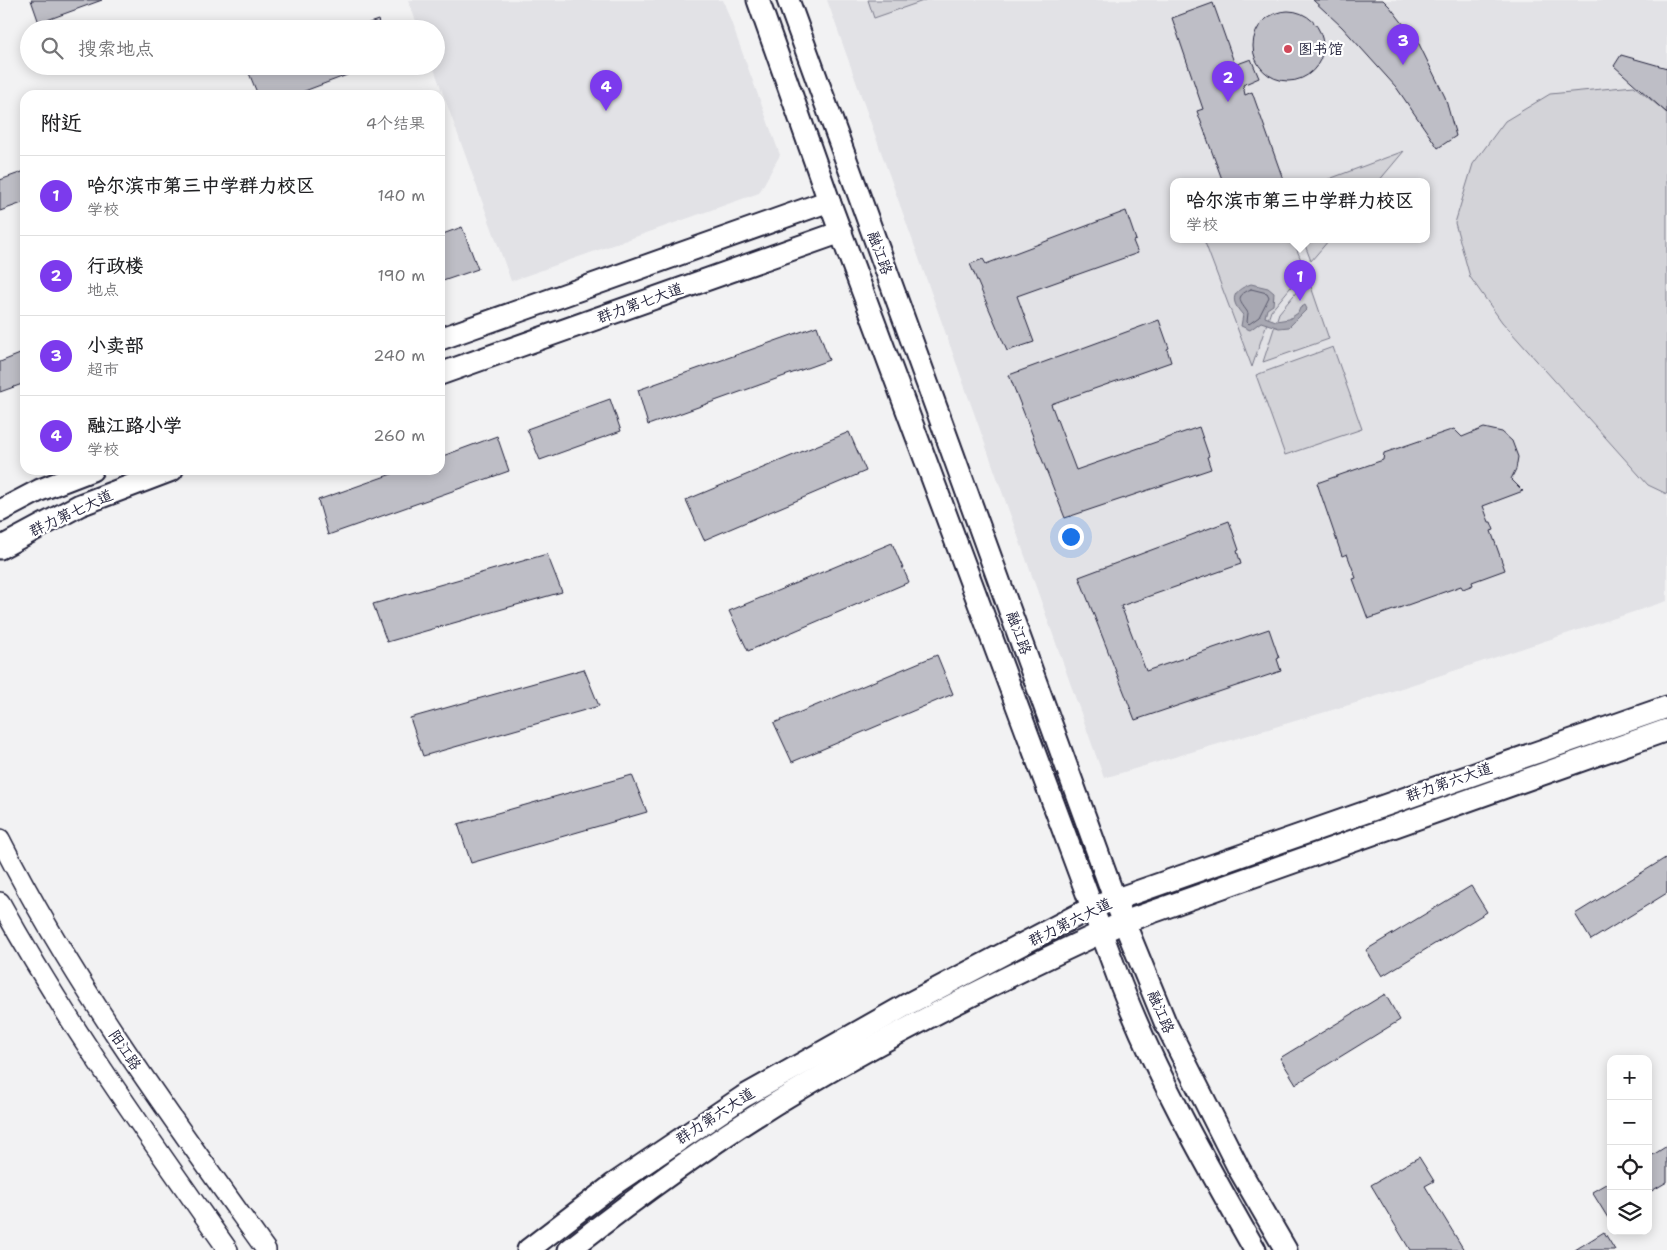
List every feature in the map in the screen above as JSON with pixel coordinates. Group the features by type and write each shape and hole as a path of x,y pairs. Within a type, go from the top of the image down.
{"main road":[{"name":"融江路","path":"758,0 828,201 1100,933 1136,1023 1178,1109 1255,1250"},
{"name":"融江路","path":"788,0 1115,900 1164,1022 1239,1169 1286,1250"},
{"path":"445,337 828,201"},
{"name":"群力第七大道","path":"445,372 841,232"},
{"name":"群力第七大道","path":"0,511 40,490 79,475"},
{"name":"群力第七大道","path":"0,548 80,505 159,475"},
{"name":"群力第六大道","path":"528,1250 614,1184 743,1097 900,1008 1092,908 1667,707"},
{"name":"群力第六大道","path":"568,1250 694,1157 797,1090 955,1003 1100,933 1124,922 1667,730"}],"street":[{"name":"阳江路","path":"0,839 37,909 83,986 136,1068 266,1250"},
{"name":"阳江路","path":"0,902 30,956 90,1052 228,1250"}],"shaded area":[{"path":"408,0 723,0 780,155 759,193 511,281 445,99 445,90 442,90 436,75 445,75 445,20 416,20"},
{"path":"827,0 1667,0 1667,601 1359,702 1104,778"},
{"path":"868,0 926,0 874,18"},
{"path":"1634,86 1667,113 1667,494 1648,485 1502,322 1470,277 1455,223 1473,164 1505,121 1550,94"},
{"path":"1404,151 1381,178 1332,178"},
{"path":"1205,243 1294,243 1305,270 1271,311 1252,367"},
{"path":"1304,243 1326,243 1311,261"},
{"path":"1308,278 1329,339 1263,362 1279,313"},
{"path":"1333,347 1362,429 1285,455 1256,375"}],"water":[{"path":"1251,284 1268,288 1274,293 1273,305 1267,309 1265,317 1276,321 1289,319 1305,305 1307,309 1289,327 1279,328 1261,322 1250,330 1241,326 1243,315 1236,305 1235,297 1239,290"}],"building":[{"path":"31,0 102,0 47,20 38,20"},
{"path":"1313,0 1383,0 1419,44 1445,97 1456,136 1438,148 1396,87 1342,27"},
{"path":"1213,3 1235,65 1251,59 1259,78 1243,85 1245,95 1252,92 1283,178 1222,178 1197,111 1203,109 1172,18"},
{"name":"图书馆","path":"1295,11 1308,17 1317,26 1321,32 1323,46 1321,60 1313,71 1302,79 1281,81 1274,79 1263,71 1255,60 1253,39 1255,32 1263,21 1274,13"},
{"path":"1621,55 1667,68 1667,113 1614,66"},
{"path":"250,75 347,75 307,90 256,90"},
{"path":"20,173 20,204 0,211 0,180"},
{"path":"1126,211 1136,240 1133,241 1138,253 1017,296 1034,342 1007,351 970,264 983,259 986,264"},
{"path":"462,227 478,269 445,280 445,233"},
{"path":"1159,320 1169,348 1167,349 1171,362 1051,404 1076,470 1199,427 1209,456 1207,457 1211,469 1065,518 1009,375"},
{"path":"817,326 829,360 648,425 638,390"},
{"path":"20,354 20,385 0,392 0,362"},
{"path":"610,399 621,431 540,460 527,429"},
{"path":"1484,428 1502,432 1512,441 1518,457 1516,469 1511,479 1523,491 1483,506 1494,530 1491,531 1505,570 1472,582 1473,585 1463,589 1461,586 1368,619 1353,579 1356,578 1347,554 1342,556 1317,483 1383,460 1384,453 1454,429 1462,437"},
{"path":"849,432 866,471 704,540 686,500"},
{"path":"497,436 509,471 328,535 318,500 389,475 445,475 445,455"},
{"path":"1229,521 1239,550 1237,551 1241,564 1121,606 1146,671 1269,629 1279,658 1277,659 1281,671 1135,720 1079,577"},
{"path":"892,543 909,582 748,651 729,611"},
{"path":"547,554 562,592 387,642 373,604"},
{"path":"937,655 953,694 792,762 774,723"},
{"path":"584,669 599,706 423,756 410,718"},
{"path":"632,775 647,812 471,863 458,824"},
{"path":"1667,857 1667,893 1591,940 1575,914"},
{"path":"1471,886 1487,912 1382,976 1366,950"},
{"path":"1385,994 1400,1020 1296,1084 1280,1058"},
{"path":"1667,1146 1667,1182 1652,1191 1652,1190 1652,1155"},
{"path":"1419,1157 1434,1181 1425,1186 1464,1250 1410,1250 1371,1185"},
{"path":"1607,1183 1607,1216 1592,1192"},
{"path":"1604,1232 1615,1250 1575,1250"}],"place":[{"name":"图书馆","path":"1288,49"},
{"name":"小卖部","path":"1403,65"},
{"name":"行政楼","path":"1228,102"},
{"name":"融江路小学","path":"606,111"},
{"name":"哈尔滨市第三中学群力校区","path":"1300,301"}]}
